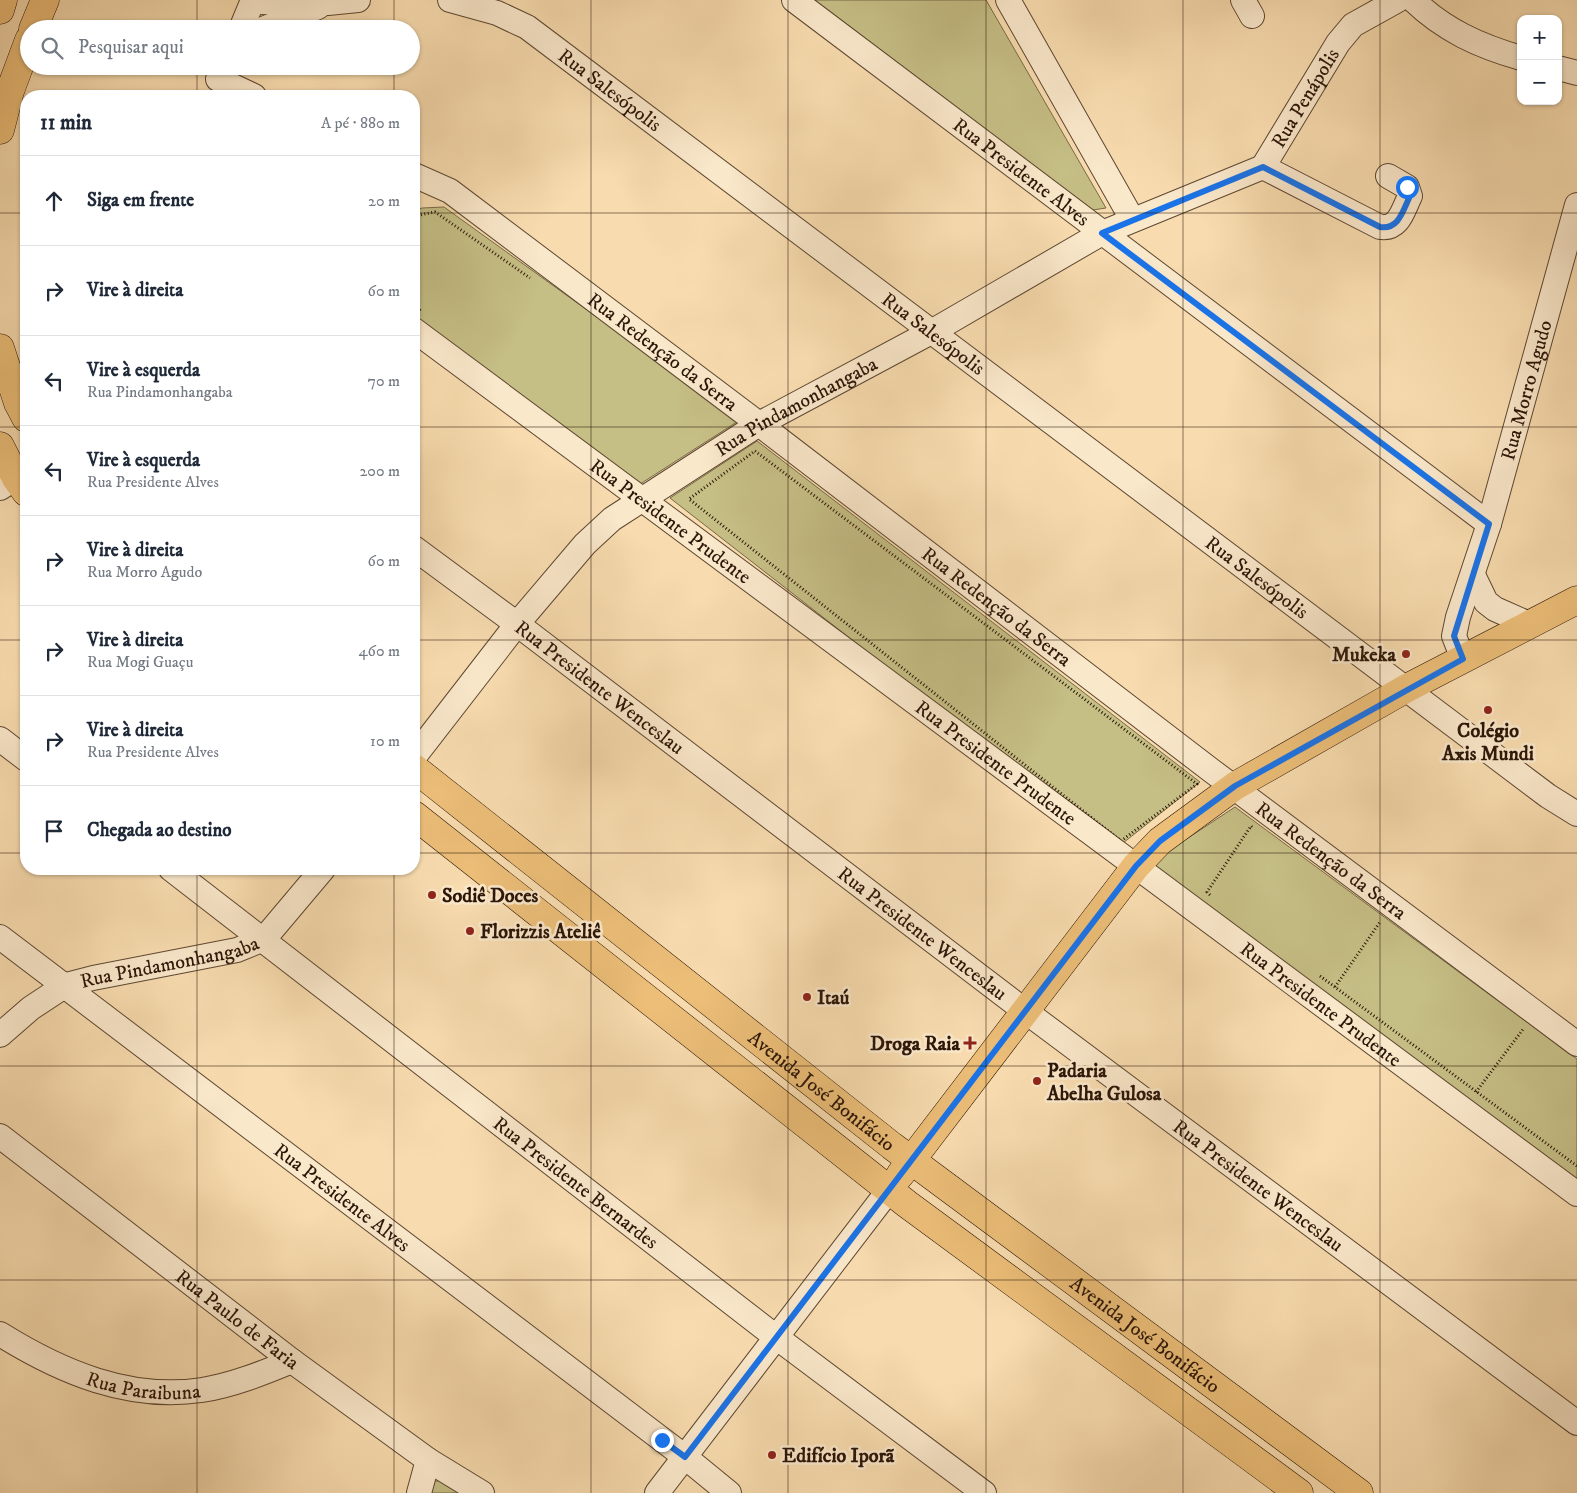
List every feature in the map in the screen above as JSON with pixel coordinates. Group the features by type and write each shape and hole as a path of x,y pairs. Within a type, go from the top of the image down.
{"main road":[{"path":"0,10 3,0"},
{"path":"37,20 45,0"},
{"path":"0,130 5,89 20,58"},
{"path":"0,348 20,407"},
{"path":"0,446 17,482"},
{"path":"888,1190 1136,866 1160,841 1235,786 1407,688 1577,600"},
{"name":"Avenida José Bonifácio","path":"420,773 911,1161 1359,1493"},
{"name":"Avenida José Bonifácio","path":"420,820 888,1190 1299,1493"}],"street":[{"path":"245,20 252,1 332,2 358,0"},
{"name":"Rua Salesópolis","path":"450,0 497,13 527,27 1548,796 1577,814"},
{"name":"Rua Presidente Alves","path":"794,0 1489,524"},
{"path":"1008,0 1132,219"},
{"name":"Rua Penápolis","path":"1266,169 1338,43 1353,25 1398,0"},
{"path":"1413,0 1431,17 1464,38 1517,57"},
{"path":"285,20 332,2"},
{"path":"1562,69 1577,73"},
{"path":"218,80 240,90"},
{"path":"1266,169 1380,227 1386,228 1398,222 1410,196 1407,187 1388,176"},
{"name":"Rua Pindamonhangaba","path":"420,749 517,624 585,544 612,519 759,424 933,331 1102,233 1132,219 1266,169"},
{"name":"Rua Redenção da Serra","path":"420,180 450,191 759,424 1212,771 1235,786 1577,1044"},
{"name":"Rua Morro Agudo","path":"1463,659 1454,636 1489,524 1577,205"},
{"name":"Rua Presidente Prudente","path":"420,323 640,500 1577,1194"},
{"name":"Rua Presidente Wenceslau","path":"420,552 517,624 1025,1011 1577,1423"},
{"path":"1473,575 1486,602 1494,609 1529,624"},
{"path":"0,738 20,754"},
{"name":"Rua Presidente Bernardes","path":"179,875 776,1337 984,1493"},
{"name":"Rua Pindamonhangaba","path":"0,1035 31,1008 66,985 237,950 264,939 318,875"},
{"name":"Rua Presidente Alves","path":"0,937 66,985 685,1457 729,1493"},
{"name":"Rua Paulo de Faria","path":"0,1136 292,1361 428,1460 482,1493"},
{"path":"649,1490 685,1457 888,1190"},
{"name":"Rua Paraibuna","path":"0,1334 64,1369 113,1387 146,1392 201,1390 249,1378 292,1361"},
{"path":"419,1493 428,1460"}],"path":[{"path":"755,451 1197,784 1121,841 689,499 755,451"},
{"path":"1215,898 1207,892 1251,826 1258,832"},
{"path":"1373,916 1388,928"},
{"path":"1336,988 1380,922"},
{"path":"1319,976 1577,1166"},
{"path":"1516,1022 1532,1034"},
{"path":"1476,1092 1524,1028"}],"shaded area":[{"path":"815,0 986,0 1106,208 1093,210"},
{"path":"444,207 740,420 637,486 420,320 420,209"},
{"path":"757,441 1200,782 1118,847 670,498"},
{"path":"1235,807 1577,1059 1577,1181 1150,863"},
{"path":"431,1481 444,1481 462,1493 424,1493"}],"place":[{"name":"Mukeka","path":"1406,654"},
{"name":"Colégio Axis Mundi","path":"1488,710"},
{"name":"Sodiê Doces","path":"432,895"},
{"name":"Florizzis Ateliê","path":"470,931"},
{"name":"Itaú","path":"807,997"},
{"name":"Droga Raia","path":"970,1043"},
{"name":"Padaria Abelha Gulosa","path":"1037,1081"},
{"name":"Edifício Iporã","path":"772,1455"}],"route":[{"path":"662,1440 685,1457 1136,866 1160,841 1213,804 1235,786 1407,688 1463,659 1454,636 1458,617 1489,524 1102,233 1132,219 1263,167 1380,227 1386,228 1398,222 1410,196 1410,191 1407,187"}]}
